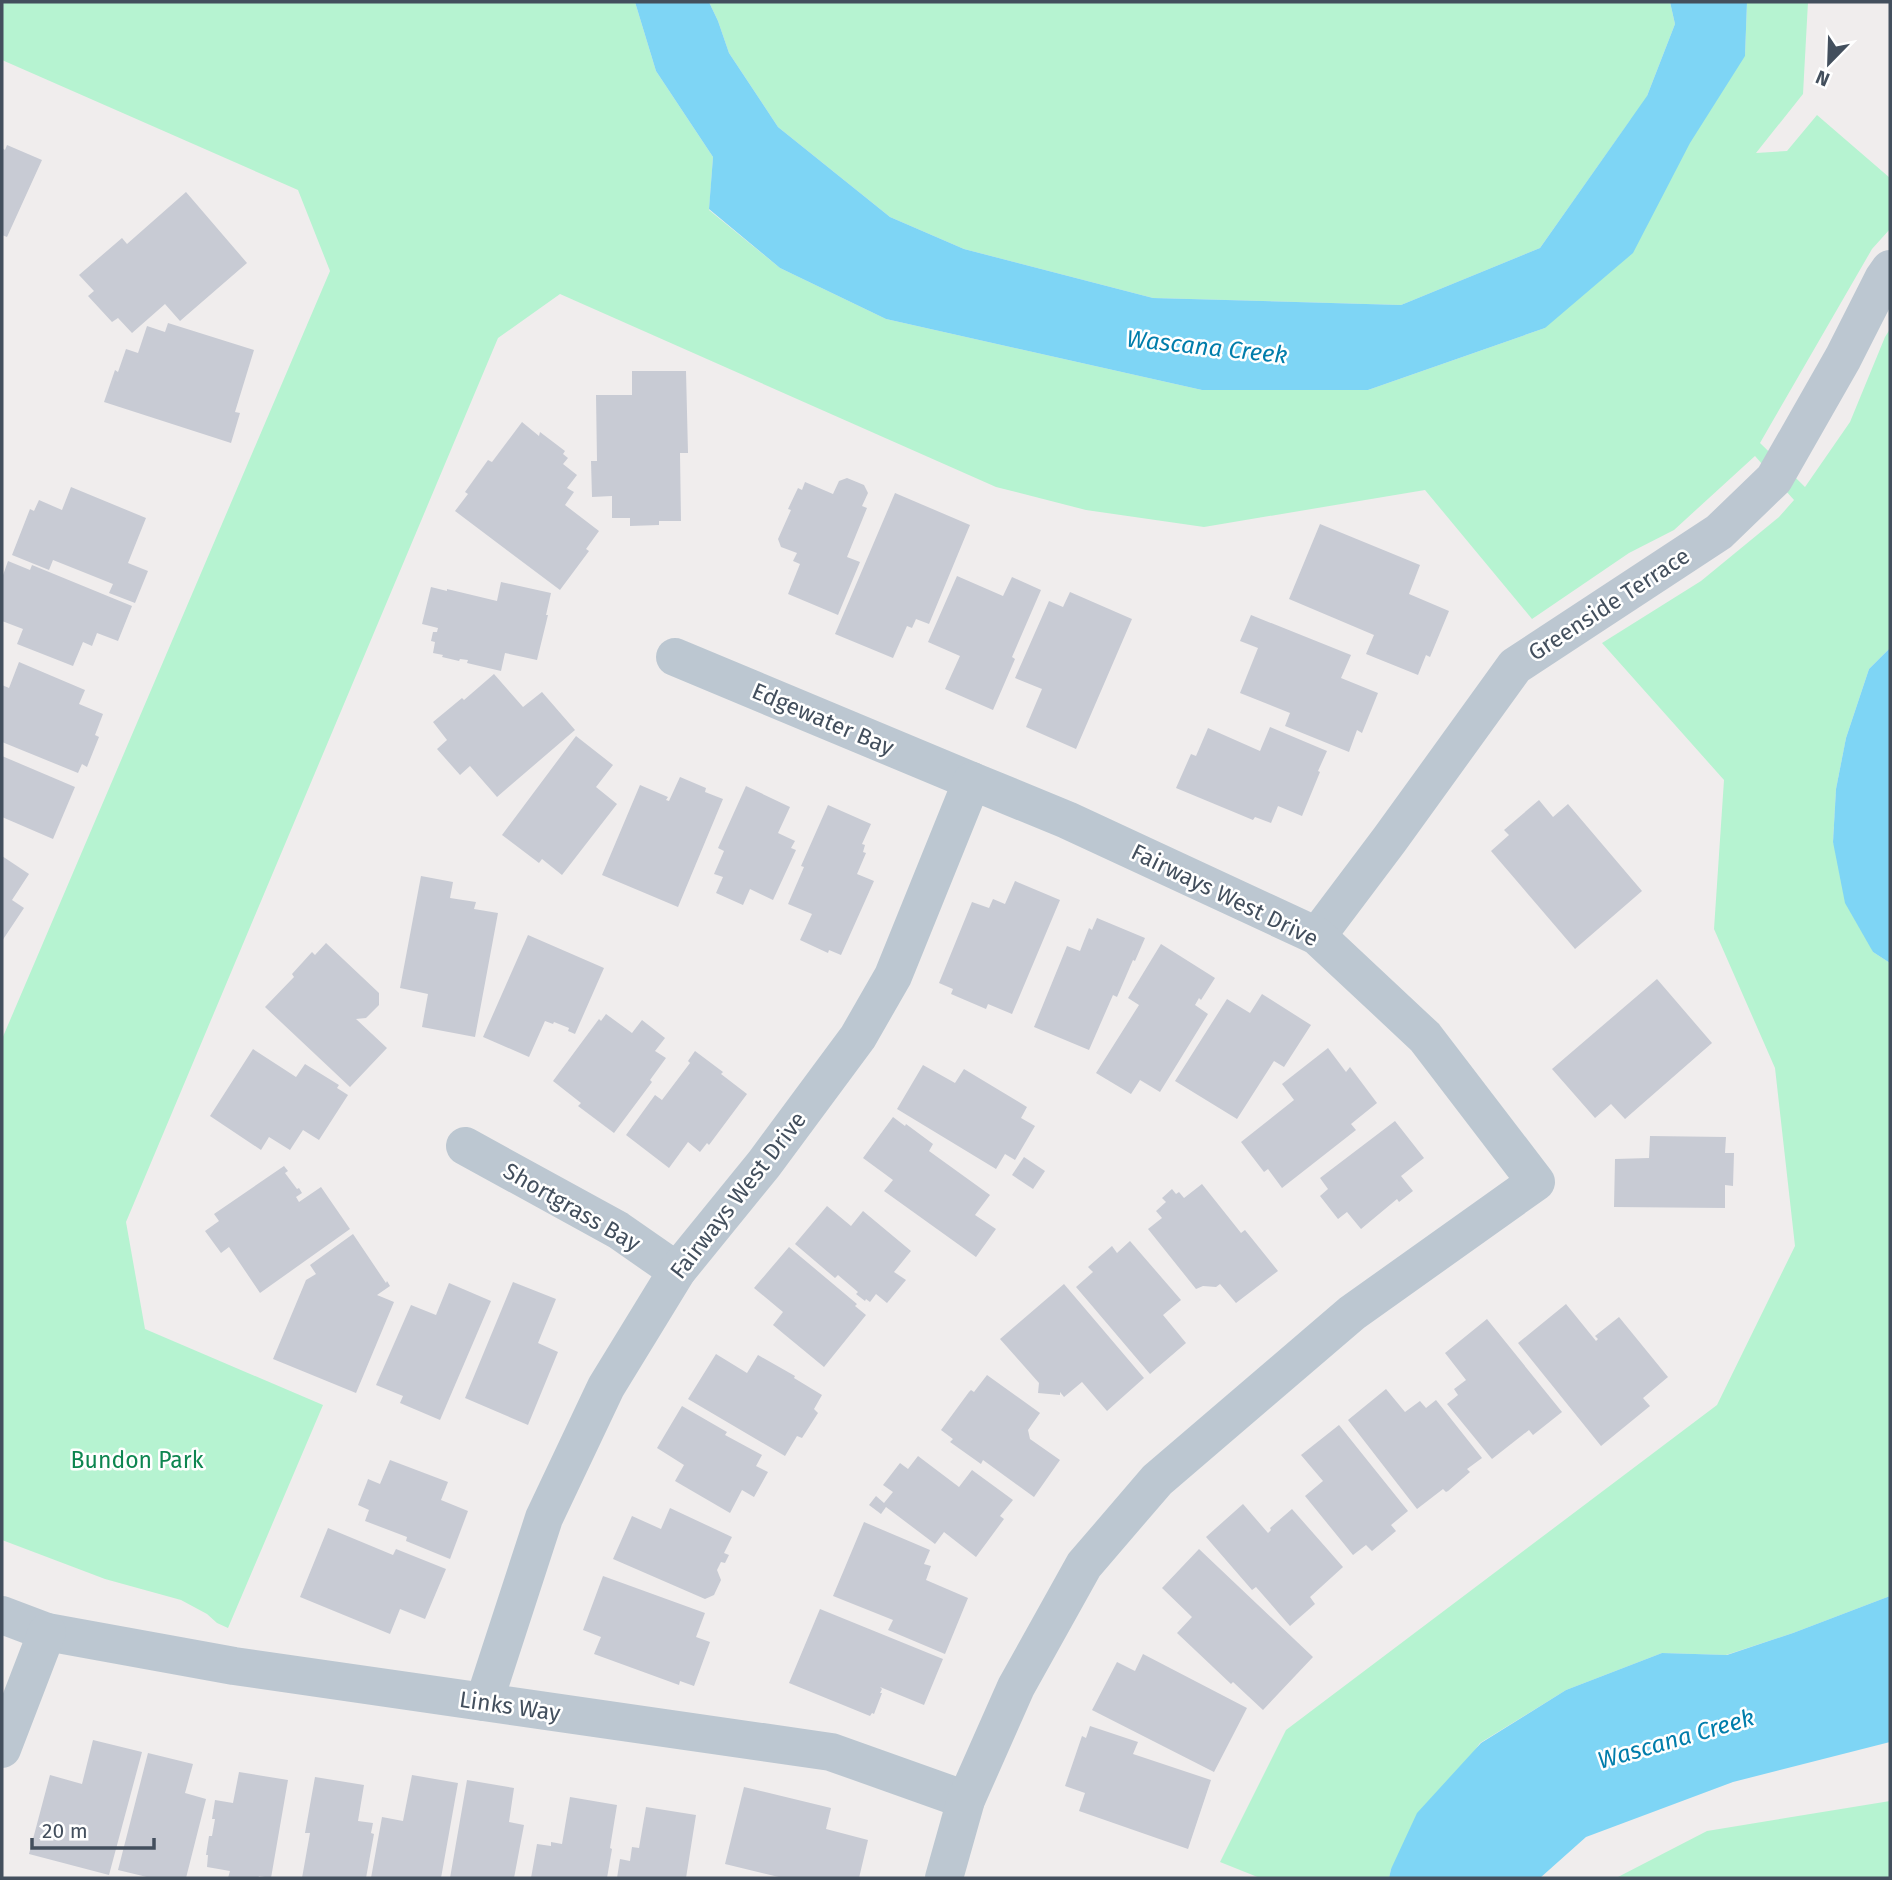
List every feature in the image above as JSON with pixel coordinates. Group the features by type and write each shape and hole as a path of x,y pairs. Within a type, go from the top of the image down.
{"street":[{"name":"Greenside Terrace","path":"1317,936 1515,666 1719,532 1774,479 1890,269"},
{"name":"Edgewater Bay","path":"674,657 972,781"},
{"name":"Fairways West Drive","path":"484,1702 544,1518 606,1387 677,1271 764,1164 858,1037 893,976 972,781 1067,820 1317,936 1425,1037 1536,1182 1352,1313 1157,1480 1084,1565 1016,1687 966,1800 944,1878"},
{"name":"Shortgrass Bay","path":"465,1146 618,1230 677,1271"},
{"name":"Links Way","path":"2,1615 47,1632 234,1666 831,1752 966,1800"},
{"path":"2,1749 47,1632"}],"green space":[{"name":"Bundon Park","path":"2,2 635,2 656,71 713,157 709,210 780,268 886,319 1202,390 1368,390 1545,328 1631,119 1540,248 1401,305 1153,298 964,249 890,217 778,127 729,53 709,2 1670,2 1675,24 1647,96 1745,56 1747,2 1808,2 1803,94 1756,153 1787,151 1817,115 1890,178 1890,229 1872,249 1760,443 1805,487 1850,422 1890,329 1890,648 1869,669 1846,738 1836,789 1833,842 1873,952 1890,963 1890,1596 1726,1655 1662,1653 1566,1690 1480,1743 1391,1869 1389,1878 1260,1878 1220,1862 1286,1730 1717,1405 1795,1246 1775,1068 1714,929 1724,780 1602,643 1701,581 1779,517 1794,500 1755,456 1674,530 1629,553 1532,619 1425,490 1204,527 1086,510 996,487 560,294 498,338 126,1222 145,1329 323,1405 228,1628 181,1600 105,1579 2,1540 2,1039 330,271 298,190 2,60"},
{"path":"1890,1801 1890,1878 1616,1878 1707,1831"}],"water":[{"name":"Wascana Creek","path":"635,2 709,2 729,53 778,127 890,217 964,249 1153,298 1401,305 1540,248 1647,96 1675,24 1670,2 1747,2 1745,56 1690,143 1633,253 1545,328 1368,390 1202,390 886,319 780,268 709,209 713,157 656,71"},
{"path":"1890,648 1890,963 1873,952 1845,903 1833,842 1836,789 1846,738 1869,669"},
{"name":"Wascana Creek","path":"1890,1596 1890,1742 1733,1782 1586,1837 1540,1878 1389,1878 1417,1813 1481,1743 1566,1690 1662,1653 1727,1655"}],"building":[{"path":"7,145 42,160 7,237 2,235 2,148 5,150"},
{"path":"186,192 247,263 180,321 165,304 132,333 118,318 112,322 88,296 94,291 79,275 122,238 127,244"},
{"path":"168,323 254,350 235,412 240,413 231,443 104,402 115,370 118,372 126,349 138,353 147,326 165,332"},
{"path":"632,371 686,371 688,453 680,453 681,521 659,521 659,525 630,526 630,518 612,518 612,496 592,497 591,461 597,461 596,395 632,395"},
{"path":"522,422 539,436 540,432 565,451 563,454 568,458 563,464 577,475 567,488 574,492 565,505 599,531 586,549 589,551 560,590 455,511 488,460 492,462"},
{"path":"847,478 864,485 868,493 862,506 867,508 847,557 860,562 838,615 788,594 800,564 793,561 797,553 781,547 778,539 798,488 802,490 805,482 833,494 839,481"},
{"path":"71,487 146,518 128,563 148,571 135,603 109,593 113,584 53,560 49,570 12,555 30,509 34,511 39,500 62,510"},
{"path":"895,493 970,525 929,624 916,619 912,628 907,626 893,658 835,634"},
{"path":"1320,524 1420,565 1409,594 1449,611 1430,657 1426,655 1418,675 1366,654 1374,635 1289,599"},
{"path":"8,561 30,570 32,565 132,606 118,641 97,633 92,646 83,642 73,666 17,644 23,629 2,621 2,578"},
{"path":"957,576 1003,596 1012,577 1041,590 993,710 945,689 960,656 928,642"},
{"path":"501,582 551,593 537,660 505,653 501,671 467,663 468,660 459,661 433,653 435,642 431,641 433,632 437,632 438,628 422,624 431,587 497,601"},
{"path":"1070,592 1132,619 1076,749 1026,727 1042,689 1015,678 1049,601 1063,607"},
{"path":"1251,615 1351,655 1341,678 1378,693 1362,733 1357,730 1349,752 1285,726 1290,713 1240,693 1258,648 1240,641"},
{"path":"19,662 85,690 79,704 103,714 95,735 99,737 87,767 82,764 78,773 2,742 2,685 9,688"},
{"path":"494,674 523,707 542,692 575,730 497,797 470,766 460,775 437,749 447,740 433,722"},
{"path":"1270,727 1327,751 1302,816 1278,806 1271,823 1255,817 1253,820 1176,788 1191,754 1196,756 1208,728 1260,751"},
{"path":"576,736 613,765 596,787 617,804 562,875 542,859 539,863 502,835"},
{"path":"2,756 75,787 53,839 2,817"},
{"path":"680,777 723,799 678,907 602,875 640,785 668,797 666,800 669,801"},
{"path":"746,786 790,807 778,833 795,841 791,848 796,850 773,900 750,889 743,905 716,893 723,877 714,874 724,851 718,848"},
{"path":"1539,800 1553,817 1568,804 1642,891 1575,949 1491,851 1509,835 1504,830"},
{"path":"828,805 871,824 862,844 865,845 863,852 866,853 857,874 874,881 841,955 829,950 828,953 800,940 812,914 788,904 804,867 801,866"},
{"path":"2,856 29,874 12,900 24,908 2,941"},
{"path":"421,876 453,882 450,898 476,902 474,909 498,913 475,1037 422,1027 428,994 400,988"},
{"path":"1015,881 1060,900 1012,1014 988,1004 986,1009 951,994 953,989 939,983 972,902 989,908 993,899 1005,904"},
{"path":"1097,918 1145,938 1117,997 1113,995 1089,1050 1034,1027 1067,946 1080,951 1089,928 1092,930"},
{"path":"528,935 604,968 575,1034 568,1031 569,1028 545,1021 529,1057 483,1037"},
{"path":"326,943 379,993 379,1005 366,1018 356,1019 387,1048 350,1087 265,1007 294,977 292,974 312,952 315,955"},
{"path":"1161,944 1215,978 1195,1005 1208,1014 1160,1092 1140,1080 1131,1094 1096,1073 1139,1005 1128,998"},
{"path":"1657,979 1712,1043 1625,1119 1611,1104 1595,1118 1552,1069"},
{"path":"1262,994 1311,1025 1284,1067 1274,1061 1237,1119 1175,1081 1227,999 1250,1013"},
{"path":"606,1014 632,1033 642,1020 665,1038 655,1051 666,1058 650,1080 652,1082 614,1133 578,1106 581,1103 553,1081 599,1019 601,1021"},
{"path":"1328,1048 1346,1072 1350,1067 1377,1103 1351,1124 1356,1130 1282,1188 1268,1169 1264,1172 1241,1142 1294,1100 1282,1084"},
{"path":"253,1049 296,1077 305,1064 339,1085 337,1088 348,1095 319,1140 303,1130 290,1150 269,1137 261,1150 210,1116"},
{"path":"695,1051 747,1094 709,1145 707,1143 700,1152 688,1142 669,1168 626,1135 655,1095 662,1100 690,1063 688,1061"},
{"path":"923,1065 955,1083 964,1069 1027,1107 1021,1118 1035,1126 1015,1160 1005,1154 996,1169 897,1109"},
{"path":"893,1117 933,1144 929,1151 990,1195 975,1215 996,1229 976,1257 884,1191 893,1180 863,1158"},
{"path":"1395,1121 1424,1158 1401,1176 1413,1191 1399,1202 1397,1199 1361,1229 1347,1212 1338,1219 1320,1196 1328,1189 1320,1178"},
{"path":"1650,1136 1726,1137 1725,1153 1734,1153 1733,1186 1725,1185 1725,1208 1614,1207 1615,1159 1649,1158"},
{"path":"1024,1157 1045,1171 1033,1189 1012,1175"},
{"path":"284,1166 288,1171 285,1173 302,1193 296,1197 299,1202 321,1187 350,1229 260,1293 229,1247 221,1253 205,1231 219,1221 214,1214"},
{"path":"1202,1184 1241,1233 1245,1230 1278,1271 1236,1303 1220,1284 1216,1287 1203,1286 1196,1289 1148,1229 1162,1218 1156,1211 1166,1202 1162,1198 1172,1189 1184,1198"},
{"path":"827,1206 851,1226 863,1211 911,1251 894,1272 906,1280 887,1303 876,1294 870,1302 866,1299 865,1301 838,1275 835,1278 795,1244"},
{"path":"353,1234 390,1286 377,1295 394,1302 356,1393 273,1359 306,1280 316,1274 310,1265"},
{"path":"1130,1241 1181,1300 1163,1315 1186,1343 1150,1374 1076,1287 1093,1272 1088,1267 1112,1246 1117,1253"},
{"path":"789,1247 857,1304 855,1306 866,1315 824,1367 773,1325 783,1312 754,1288"},
{"path":"513,1282 556,1299 538,1343 558,1352 528,1425 465,1398"},
{"path":"449,1283 491,1301 440,1420 400,1403 403,1396 376,1385 411,1305 436,1315"},
{"path":"1064,1284 1144,1378 1107,1411 1082,1382 1064,1397 1060,1392 1060,1395 1038,1393 1039,1383 1000,1339"},
{"path":"1566,1304 1596,1341 1598,1339 1595,1336 1619,1317 1668,1377 1643,1398 1650,1406 1601,1446 1518,1343"},
{"path":"1487,1319 1562,1412 1533,1435 1529,1430 1492,1459 1447,1404 1458,1395 1454,1389 1466,1380 1445,1353"},
{"path":"716,1354 747,1373 758,1355 822,1395 814,1409 818,1413 802,1438 797,1436 785,1456 688,1399"},
{"path":"987,1375 1040,1413 1028,1430 1030,1439 1060,1460 1034,1497 983,1460 981,1464 950,1442 953,1439 941,1430 969,1392 974,1392"},
{"path":"1386,1389 1405,1412 1420,1401 1426,1408 1436,1400 1482,1458 1467,1469 1470,1472 1448,1491 1443,1489 1417,1509 1348,1420"},
{"path":"682,1406 727,1432 725,1435 762,1455 756,1466 768,1472 754,1497 742,1490 730,1513 675,1481 684,1465 657,1448"},
{"path":"1339,1425 1408,1511 1391,1525 1396,1531 1372,1551 1366,1545 1353,1555 1305,1496 1323,1481 1301,1455"},
{"path":"918,1456 959,1487 972,1470 1013,1500 1000,1516 1004,1519 976,1557 944,1532 935,1544 886,1507 881,1514 869,1505 876,1496 884,1503 893,1492 883,1485 900,1463 908,1469"},
{"path":"390,1460 448,1482 441,1500 468,1511 450,1559 406,1541 407,1537 365,1521 369,1510 358,1505 368,1479 380,1484"},
{"path":"1243,1504 1268,1533 1270,1528 1292,1509 1343,1567 1310,1597 1315,1604 1290,1626 1256,1587 1252,1590 1206,1537"},
{"path":"670,1508 732,1537 724,1553 729,1555 717,1570 721,1580 714,1595 705,1599 613,1559 632,1516 661,1529"},
{"path":"864,1522 930,1550 924,1564 931,1566 926,1580 968,1598 945,1654 888,1630 893,1620 833,1596"},
{"path":"328,1528 393,1555 396,1549 446,1569 425,1619 400,1609 390,1634 300,1597"},
{"path":"1199,1549 1313,1657 1263,1710 1177,1633 1192,1617 1162,1588"},
{"path":"603,1576 705,1613 696,1637 710,1642 694,1686 680,1681 679,1685 594,1654 601,1637 583,1630"},
{"path":"820,1609 943,1659 924,1705 880,1687 882,1693 874,1714 870,1716 789,1683"},
{"path":"1143,1654 1247,1708 1214,1772 1092,1710 1117,1662 1135,1671"},
{"path":"1090,1726 1138,1742 1133,1754 1211,1780 1188,1849 1079,1811 1085,1793 1065,1786 1082,1736 1086,1738"},
{"path":"93,1740 142,1752 109,1875 29,1854 50,1775 82,1784"},
{"path":"148,1753 193,1764 185,1793 206,1799 186,1878 151,1878 118,1870"},
{"path":"239,1772 288,1780 271,1878 228,1878 230,1871 207,1867 206,1855 215,1819 212,1819 215,1800 233,1803"},
{"path":"412,1775 458,1783 441,1878 371,1878 382,1817 403,1821"},
{"path":"315,1777 364,1785 358,1821 373,1823 371,1833 374,1834 366,1878 302,1878 310,1833 305,1833"},
{"path":"467,1780 514,1788 509,1822 524,1825 514,1878 450,1878"},
{"path":"744,1787 831,1808 826,1829 868,1840 859,1878 783,1878 725,1864"},
{"path":"570,1797 617,1805 607,1878 531,1878 537,1844 562,1844"},
{"path":"646,1807 696,1815 686,1878 617,1878 620,1859 630,1861 632,1847 639,1848"}]}
